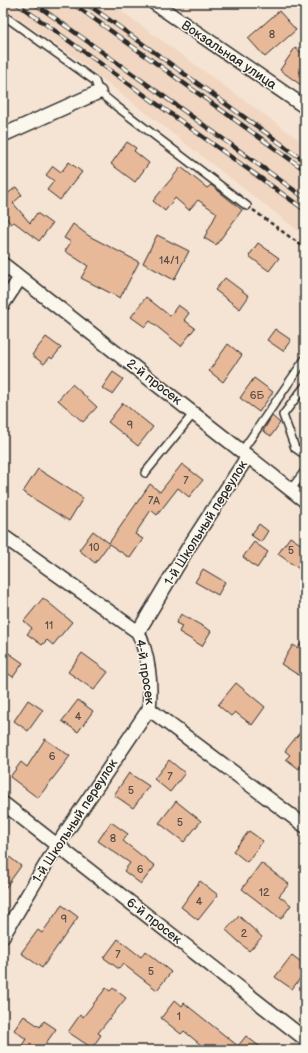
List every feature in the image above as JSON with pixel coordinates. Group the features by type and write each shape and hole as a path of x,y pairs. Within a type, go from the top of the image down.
{"street":[{"name":"Вокзальная улица","path":"154,3 305,107"},
{"path":"3,136 99,92"},
{"name":"2-й просек","path":"3,264 305,500"},
{"path":"3,304 20,278"},
{"name":"1-й Школьный переулок","path":"138,632 245,454"},
{"name":"4-й просек","path":"3,536 138,632 144,645 150,709 305,826"},
{"name":"1-й Школьный переулок","path":"3,936 58,844 150,709"},
{"name":"6-й просек","path":"3,803 58,844 305,1039"}],"lane":[{"path":"3,15 95,81 99,92 248,206"},
{"path":"245,454 305,359"},
{"path":"305,386 283,415 295,448 305,456"},
{"path":"145,472 194,414"},
{"path":"291,489 305,471"}],"path":[{"path":"248,206 305,248"}],"shaded area":[{"path":"3,3 110,3 305,144 305,236 75,58 3,8"}],"building":[{"path":"279,11 296,30 265,57 248,38"},
{"path":"295,48 305,55 305,88 280,70"},
{"path":"127,142 136,148 134,151 149,163 135,182 111,164"},
{"path":"69,162 82,172 60,200 47,190 54,181 46,175 53,166 61,172"},
{"path":"181,167 207,188 211,185 242,210 216,245 204,238 217,213 198,200 189,210 175,198 165,211 153,201"},
{"path":"16,187 22,195 13,203 30,223 37,213 52,224 39,241 14,222 11,224 3,214 3,191 6,195"},
{"path":"73,224 89,236 139,262 120,298 81,278 88,266 65,251 71,242 64,238"},
{"path":"157,235 189,251 174,280 143,263"},
{"path":"258,243 279,258 269,271 249,256"},
{"path":"225,278 249,296 240,309 215,290"},
{"path":"146,297 170,316 178,305 189,313 184,320 195,328 181,346 150,321 145,327 131,317"},
{"path":"275,329 291,340 283,351 267,340"},
{"path":"46,337 61,348 52,359 50,357 44,364 32,355"},
{"path":"228,344 242,355 223,382 209,371"},
{"path":"113,372 123,379 112,394 102,388"},
{"path":"254,378 273,392 259,412 240,398"},
{"path":"72,384 97,407 83,422 58,400"},
{"path":"123,403 153,427 138,446 108,422"},
{"path":"272,416 280,423 271,436 263,431"},
{"path":"182,464 203,480 189,497 178,488 157,515 151,510 135,534 143,539 130,558 109,544 95,563 79,550 93,531 109,543 150,484 160,492"},
{"path":"38,469 83,498 69,521 23,492"},
{"path":"259,524 268,531 261,542 251,535"},
{"path":"290,537 305,547 305,573 278,554"},
{"path":"254,542 268,552 257,568 243,557"},
{"path":"203,569 225,582 218,595 195,582"},
{"path":"43,598 72,622 53,645 47,640 42,645 27,634 32,628 24,621"},
{"path":"181,614 211,631 202,646 179,632 182,626 176,623"},
{"path":"305,637 305,669 300,676 281,664 293,645 298,648"},
{"path":"3,649 23,663 13,677 3,670"},
{"path":"82,653 108,672 94,690 68,672"},
{"path":"236,683 265,707 252,725 235,712 231,716 218,705"},
{"path":"28,700 43,710 28,731 14,721"},
{"path":"78,700 93,711 78,732 62,721"},
{"path":"305,726 305,762 299,769 286,759 290,755 285,751"},
{"path":"45,739 70,756 38,798 10,777 21,762 27,767"},
{"path":"169,760 185,773 170,792 154,779"},
{"path":"129,773 149,786 133,808 114,795"},
{"path":"176,801 201,821 184,842 159,823"},
{"path":"111,822 128,834 123,841 155,866 141,884 124,871 130,863 98,841"},
{"path":"249,831 263,841 247,862 233,851"},
{"path":"3,852 21,866 3,891"},
{"path":"261,863 289,884 279,896 291,905 281,919 242,889"},
{"path":"200,881 218,895 198,920 181,907"},
{"path":"62,905 78,917 42,968 21,953 38,930 42,933"},
{"path":"239,916 262,937 249,951 226,930"},
{"path":"118,939 141,957 145,951 171,972 157,990 123,964 119,969 104,958"},
{"path":"292,955 305,965 305,972 292,989 275,977"},
{"path":"106,988 110,991 113,988 126,998 98,1033 101,1035 92,1048 68,1032 80,1015 83,1017"},
{"path":"175,1000 182,1006 184,1003 238,1046 246,1036 264,1050 207,1050 184,1031 181,1034 161,1018"},
{"path":"24,1016 40,1027 44,1021 56,1029 41,1050 19,1050 26,1039 14,1030"}],"railway":[{"path":"16,3 305,210"},
{"path":"34,3 305,198"},
{"path":"72,3 305,170"},
{"path":"86,3 305,161"}]}
